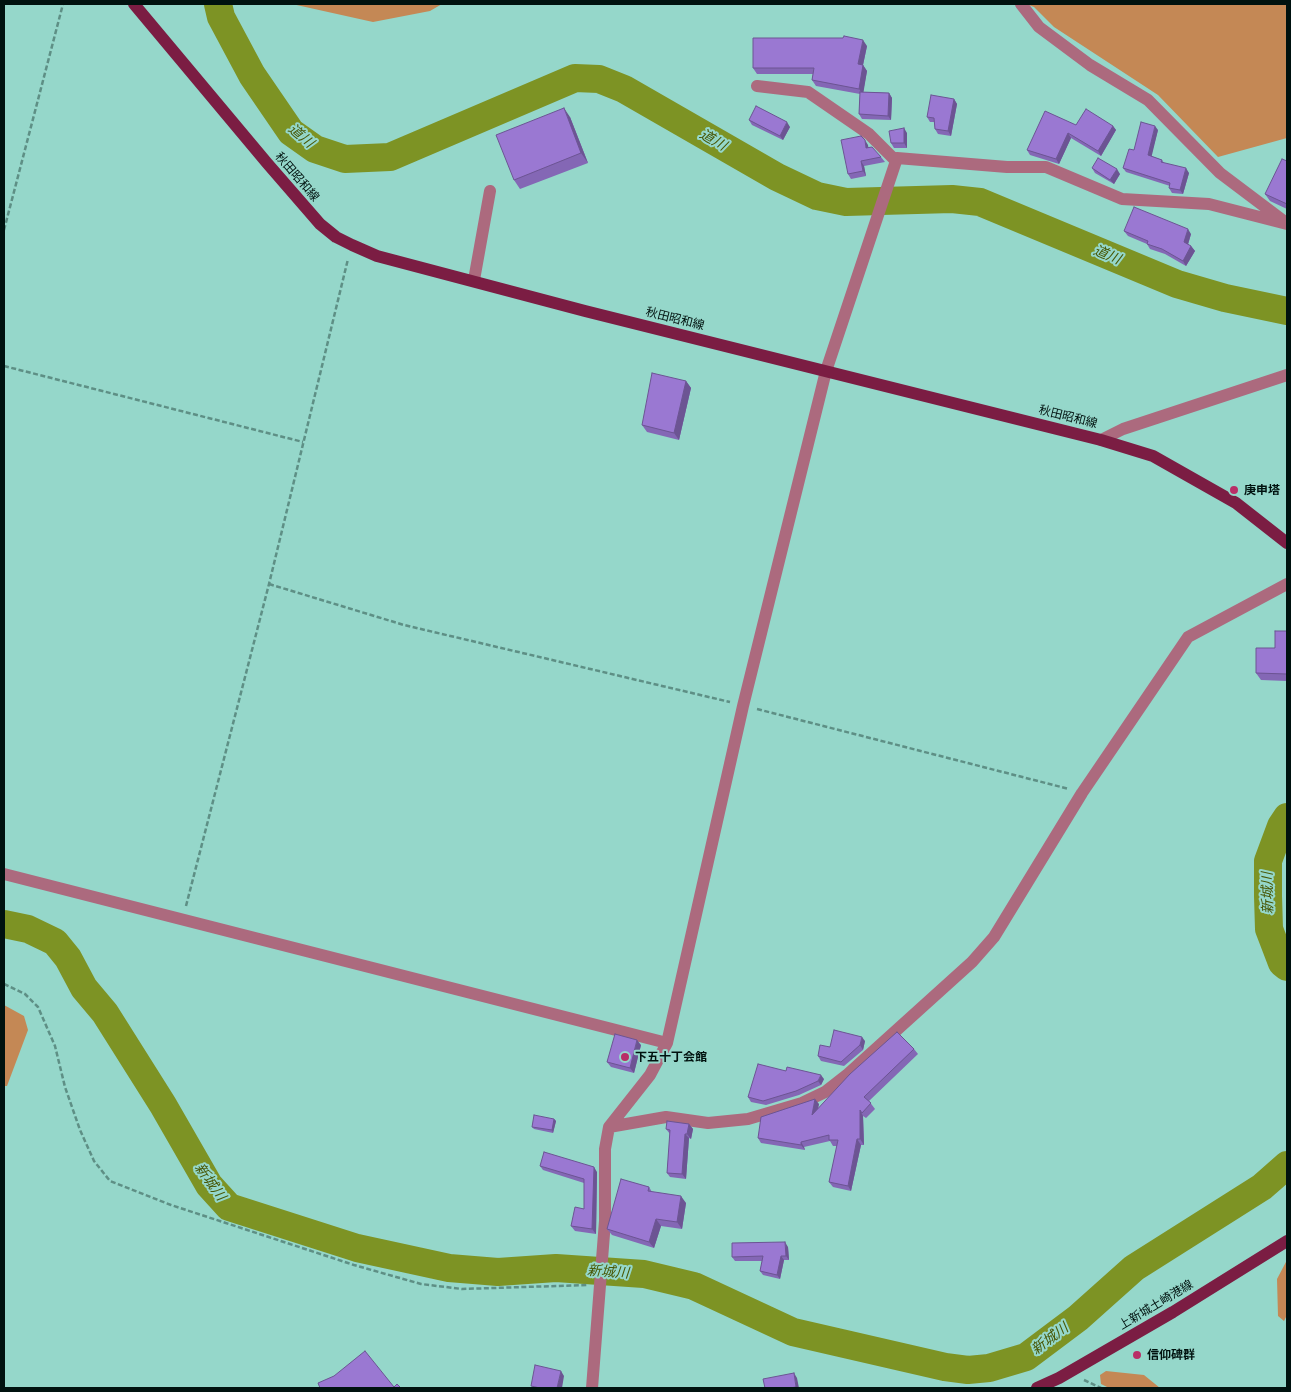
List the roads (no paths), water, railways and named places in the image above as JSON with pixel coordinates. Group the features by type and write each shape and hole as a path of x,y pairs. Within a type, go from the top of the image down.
{"main road":[{"name":"秋田昭和線","path":"134,4 266,163 320,224 336,237 352,245 376,256 474,280 585,311 1101,440 1153,456 1236,503 1287,543"},
{"name":"上新城土崎港線","path":"1037,1388 1059,1378 1173,1312 1287,1241"}],"street":[{"path":"1021,4 1039,27 1090,65 1148,100 1220,173 1287,224"},
{"path":"758,86 808,92 869,134 896,161"},
{"path":"592,1388 601,1286 605,1149 609,1127 650,1075 667,1043 743,706 826,371 897,158 1007,167 1046,167 1122,199 1209,204 1287,224"},
{"path":"474,280 490,191"},
{"path":"1101,440 1123,429 1287,375"},
{"path":"609,1127 666,1117 708,1123 748,1119 802,1103 825,1092 848,1074 977,956 994,937 1082,793 1188,637 1287,584"},
{"path":"4,874 667,1043"}],"waterway":[{"name":"道川","path":"218,4 221,17 252,75 291,132 315,149 345,159 390,157 575,78 599,79 624,89 777,177 817,196 846,202 952,199 980,202 1177,284 1225,298 1287,311"},
{"name":"新城川","path":"1287,817 1281,826 1268,861 1269,929 1282,963 1287,967"},
{"name":"新城川","path":"4,924 28,929 55,942 68,958 84,988 105,1013 163,1105 209,1185 229,1207 357,1248 449,1268 498,1272 556,1268 644,1274 694,1286 793,1332 945,1367 968,1370 989,1368 1026,1357 1078,1318 1134,1268 1262,1187 1287,1165"}],"place":[{"name":"庚申塔","path":"1234,490"},
{"name":"下五十丁会館","path":"625,1057"},
{"name":"信仰碑群","path":"1137,1355"}]}
